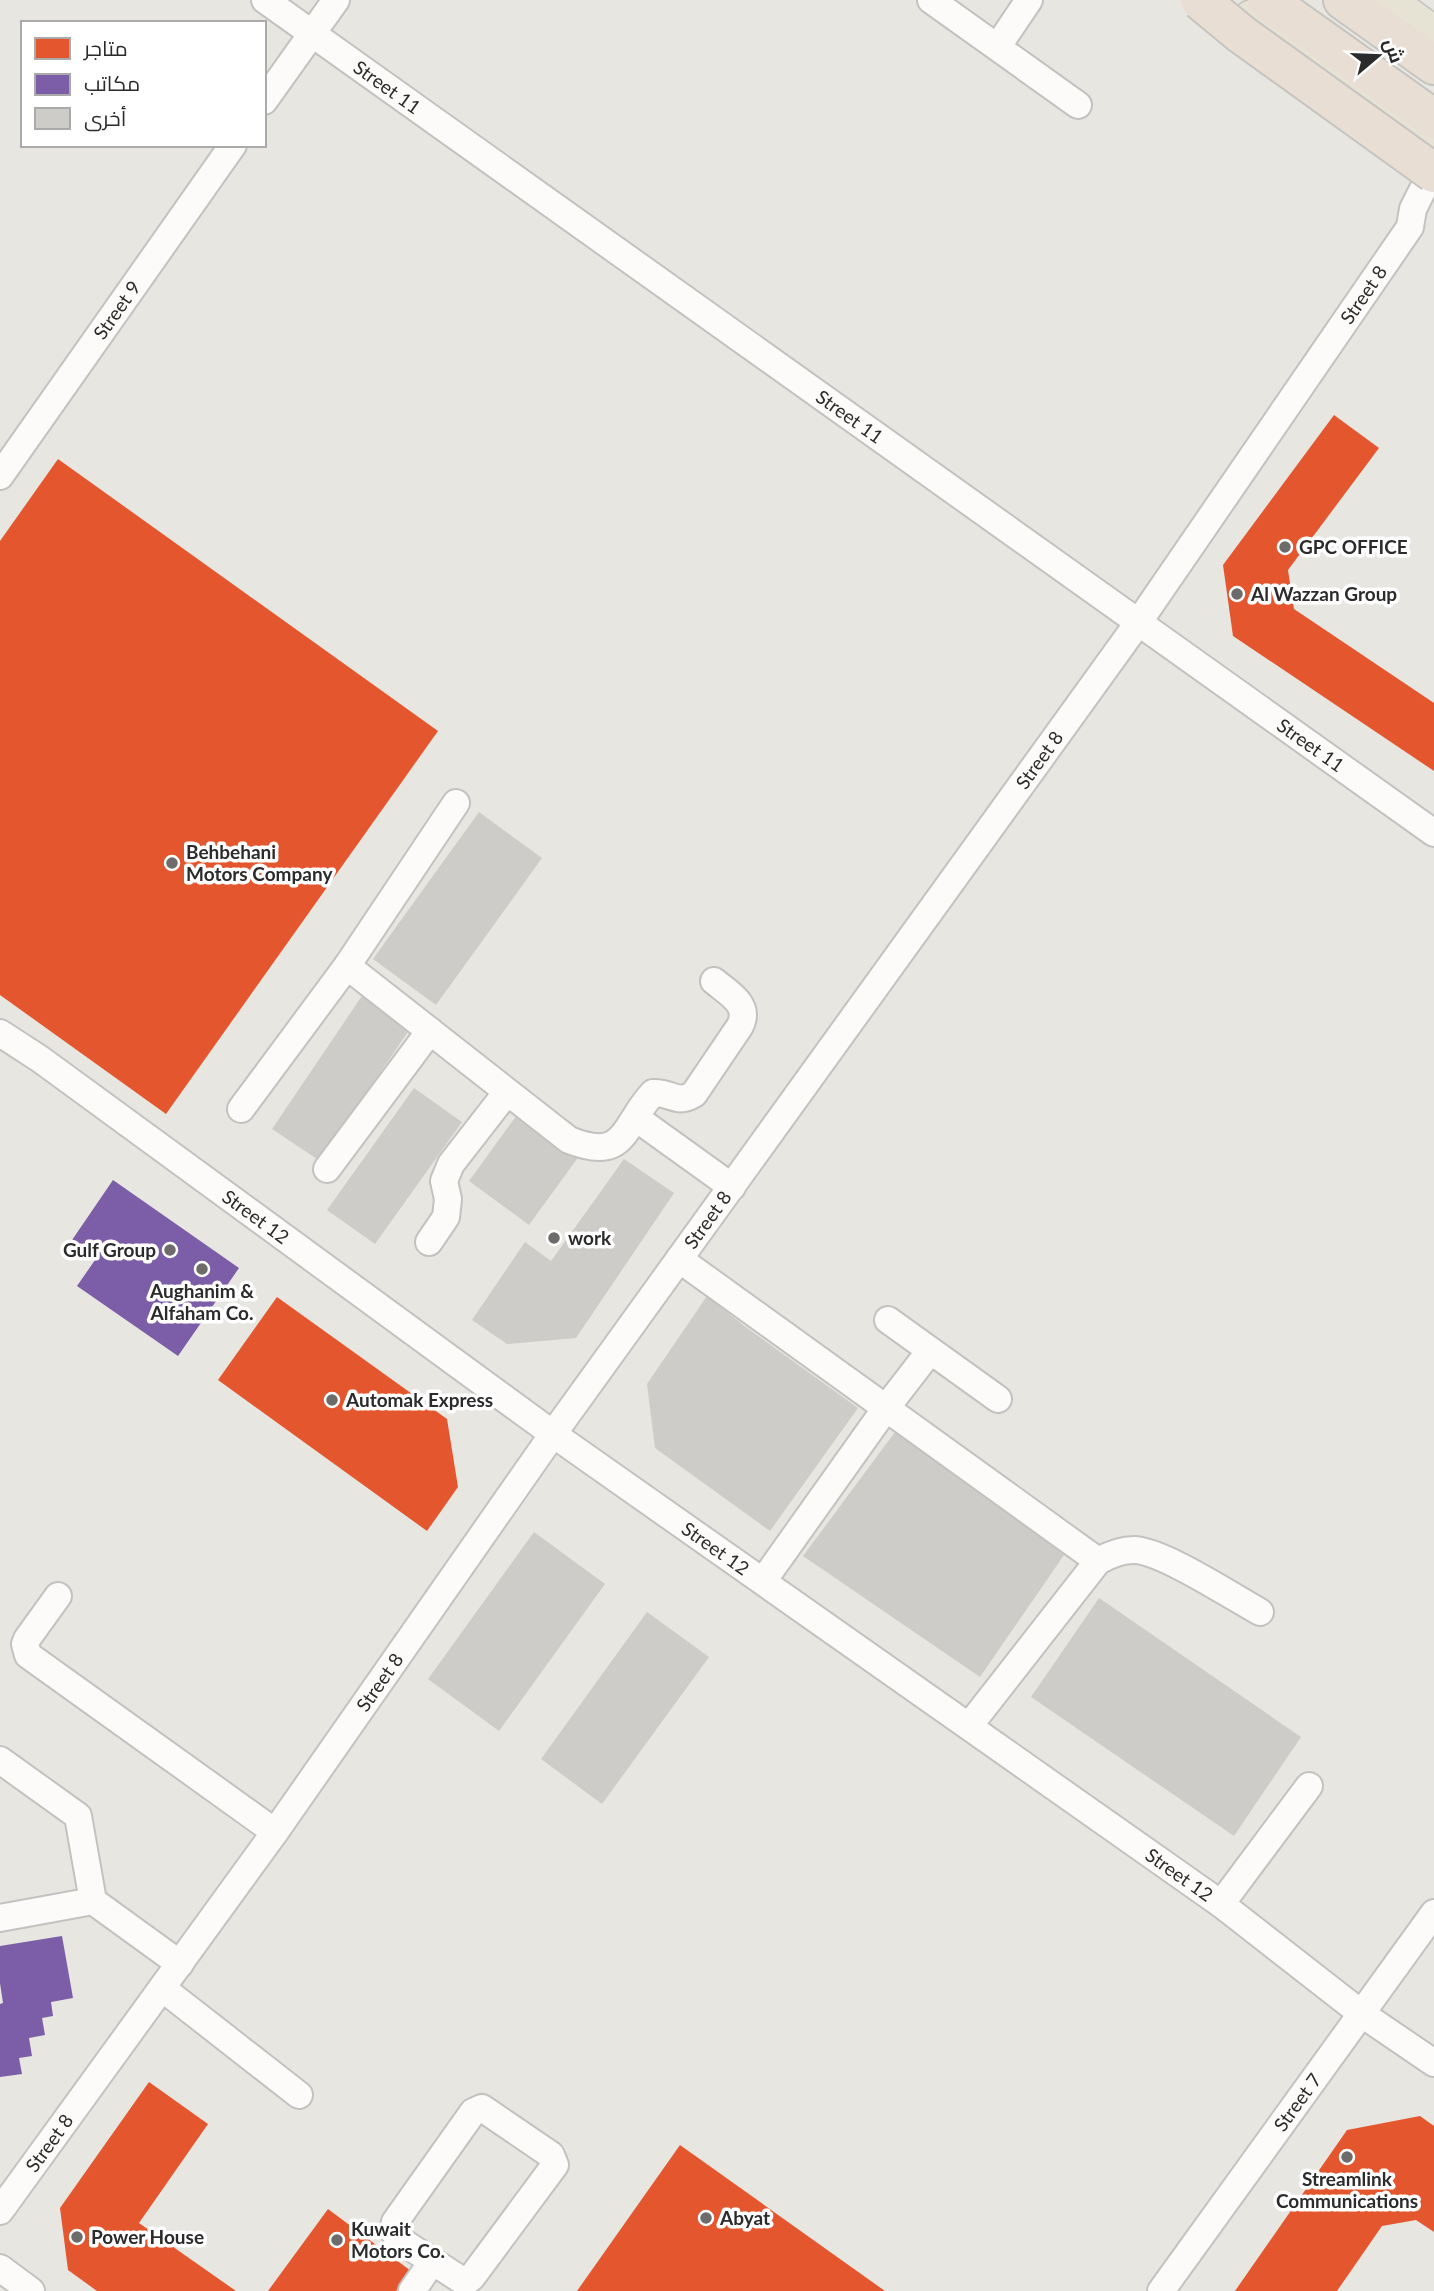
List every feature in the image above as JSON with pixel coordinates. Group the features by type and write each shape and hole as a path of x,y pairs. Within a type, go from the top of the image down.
{"highway":[{"path":"1200,0 1241,34 1434,170"},
{"path":"1267,0 1434,119"},
{"path":"1343,0 1434,65"}],"main road":[{"path":"1225,0 1434,147"},
{"path":"1387,0 1434,34"}],"street":[{"name":"Street 11","path":"265,0 1434,833"},
{"path":"266,98 336,0"},
{"path":"998,47 1029,0"},
{"path":"938,2 1078,105"},
{"name":"Street 9","path":"0,476 232,147"},
{"name":"Street 8","path":"0,2211 275,1832 553,1434 1138,623 1410,227 1413,209 1434,170"},
{"name":"Street 8","path":"1410,227 1425,219 1434,208"},
{"path":"241,1109 347,966 456,803"},
{"path":"347,966 569,1140 587,1147 601,1148 616,1143 653,1093 664,1093 685,1100 694,1094 740,1026 744,1018 739,1001 713,981"},
{"path":"327,1169 430,1031"},
{"name":"Street 12","path":"0,1033 40,1059 553,1434 1221,1904 1362,2014 1434,2063"},
{"path":"429,1242 446,1217 448,1199 443,1181 451,1164 508,1092"},
{"path":"636,1118 732,1187"},
{"path":"679,1259 1098,1561"},
{"path":"888,1320 998,1399"},
{"path":"763,1581 886,1408 930,1351"},
{"path":"969,1726 1098,1561 1114,1553 1135,1550 1157,1555 1260,1612"},
{"path":"58,1596 27,1639 25,1644 28,1654 275,1832"},
{"path":"0,1760 78,1816 93,1901 180,1964"},
{"path":"1221,1904 1309,1786"},
{"path":"0,1918 93,1901"},
{"name":"Street 7","path":"1161,2291 1434,1913"},
{"path":"162,1989 299,2095"},
{"path":"482,2108 553,2157 555,2165 470,2280 458,2279 432,2262 398,2239 393,2226 473,2112 482,2108"},
{"path":"412,2291 432,2262"},
{"path":"0,2268 32,2291"}],"building: متاجر":[{"path":"1334,415 1379,448 1288,570 1294,609 1434,703 1434,771 1233,636 1223,565"},
{"name":"Behbehani Motors Company","path":"58,459 438,731 166,1114 0,995 0,541"},
{"name":"Automak Express","path":"277,1297 447,1419 458,1487 427,1531 218,1380"},
{"path":"149,2082 208,2124 139,2223 236,2291 97,2291 68,2270 60,2208"},
{"path":"1420,2116 1434,2126 1434,2232 1416,2220 1382,2226 1337,2291 1235,2291 1347,2130"},
{"name":"Abyat","path":"680,2145 885,2291 577,2291"},
{"name":"Kuwait Motors Co.","path":"328,2209 411,2271 396,2291 268,2291"}],"building: مكاتب":[{"path":"113,1180 239,1268 178,1356 77,1286 95,1260 70,1243"},
{"path":"62,1936 73,1998 51,2002 53,2016 42,2018 45,2035 29,2038 32,2056 19,2058 22,2074 0,2077 0,2004 3,2003 0,1946"}],"building: أخرى":[{"path":"479,812 542,858 436,1005 373,959"},
{"path":"368,987 416,1020 320,1161 272,1129"},
{"path":"414,1088 462,1122 375,1244 327,1210"},
{"path":"522,1108 582,1152 529,1225 469,1181"},
{"path":"624,1159 674,1193 576,1338 507,1344 472,1320 525,1242 551,1261"},
{"path":"707,1296 858,1408 770,1531 655,1448 647,1384"},
{"path":"898,1428 1064,1555 980,1677 803,1556"},
{"path":"534,1532 605,1584 499,1731 428,1679"},
{"path":"1099,1598 1301,1737 1234,1836 1031,1697"},
{"path":"647,1612 709,1657 602,1804 541,1759"}],"place":[{"name":"GPC OFFICE","path":"1285,547"},
{"name":"Al Wazzan Group","path":"1237,594"},
{"name":"Behbehani Motors Company","path":"172,863"},
{"name":"work","path":"554,1238"},
{"name":"Gulf Group","path":"170,1250"},
{"name":"Aughanim & Alfaham Co.","path":"202,1269"},
{"name":"Automak Express","path":"332,1400"},
{"name":"Streamlink Communications","path":"1347,2157"},
{"name":"Abyat","path":"706,2218"},
{"name":"Power House","path":"77,2237"},
{"name":"Kuwait Motors Co.","path":"337,2240"}]}
